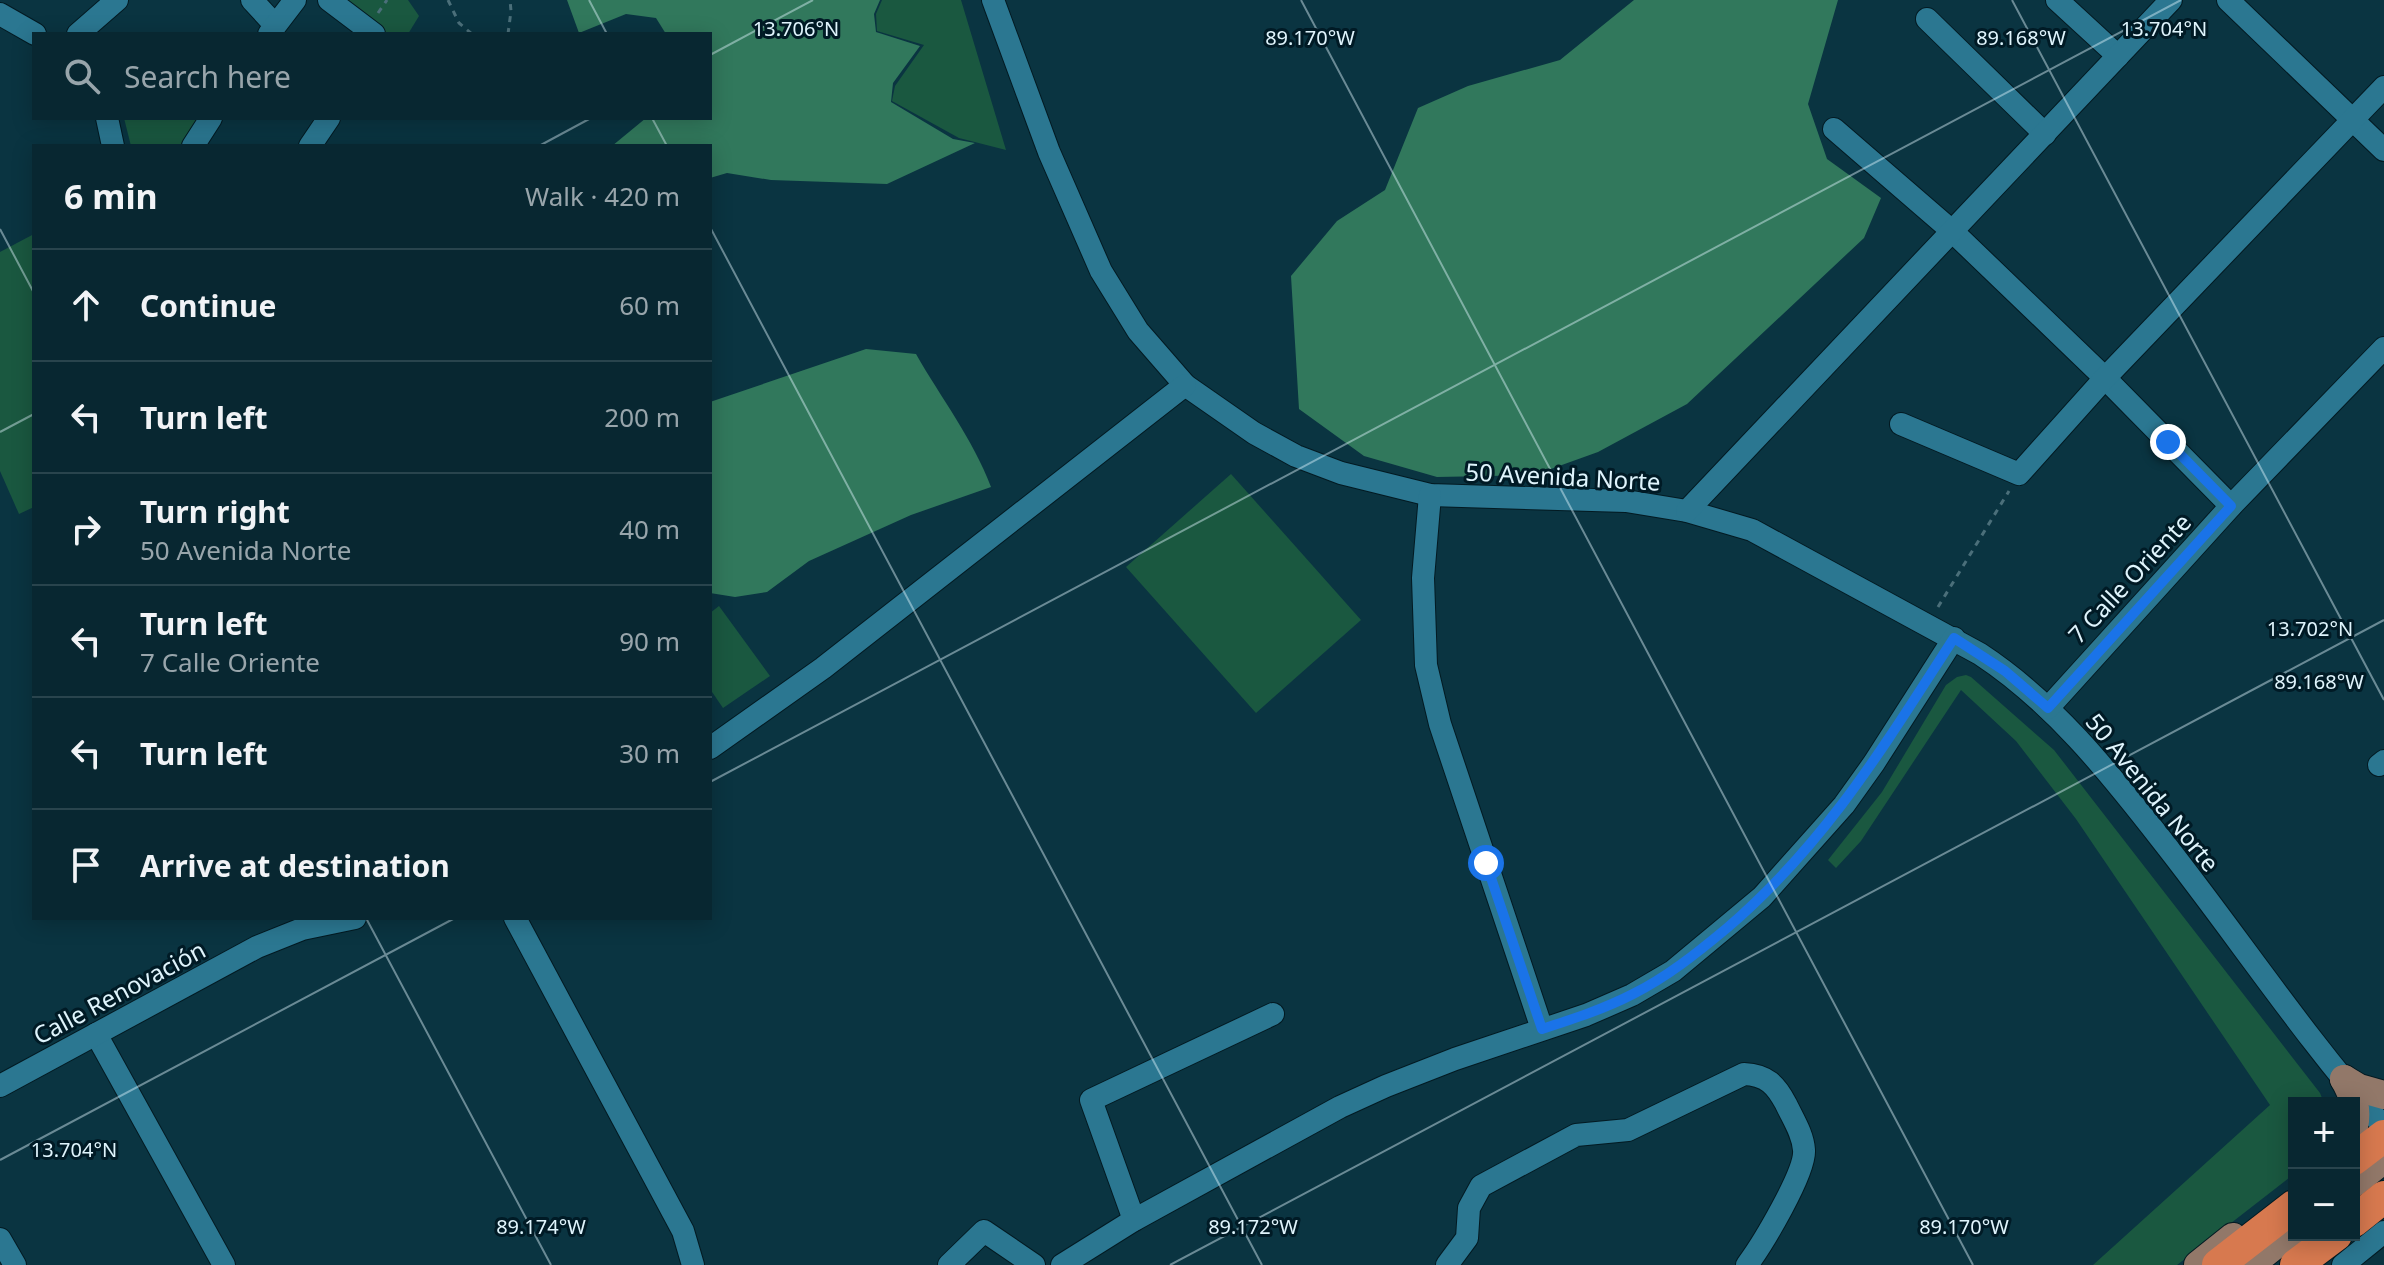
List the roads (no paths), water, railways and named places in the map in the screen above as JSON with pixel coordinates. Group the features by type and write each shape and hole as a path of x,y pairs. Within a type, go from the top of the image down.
{"highway":[{"path":"2360,1150 2378,1121"},
{"path":"2360,1224 2384,1197"},
{"path":"2218,1265 2288,1211"},
{"path":"2296,1265 2334,1241"}],"main road":[{"path":"2344,1079 2359,1088 2378,1121"},
{"path":"2344,1079 2356,1107 2378,1121"},
{"path":"2360,1138 2378,1121"},
{"path":"2360,1178 2384,1159"},
{"path":"2198,1265 2288,1195"},
{"path":"2250,1265 2288,1235"}],"street":[{"path":"80,32 117,0"},
{"path":"252,0 272,29 295,0"},
{"path":"329,0 371,32"},
{"name":"50 Avenida Norte","path":"993,0 1049,152 1101,271 1138,331 1185,385 1254,433 1296,456 1341,473 1430,495 1626,501 1687,511 1752,530 1954,638 2005,671 2048,708 2126,793 2344,1079"},
{"path":"2057,0 2118,56"},
{"path":"1687,511 2171,0"},
{"path":"2228,0 2384,150"},
{"path":"0,14 32,32"},
{"path":"1927,19 2045,134"},
{"path":"1901,424 2019,474 2105,378 2384,87"},
{"path":"107,120 113,144"},
{"path":"194,144 210,120"},
{"path":"311,144 328,120"},
{"path":"1834,129 1952,231 2105,378 2231,506"},
{"name":"7 Calle Oriente","path":"2048,708 2231,506 2384,348"},
{"path":"712,747 823,668 1185,385"},
{"path":"1430,495 1423,578 1426,665 1440,724 1542,1029"},
{"path":"1062,1265 1134,1220 1284,1135 1375,1091 1609,1005 1673,971 1762,897 1844,805 1954,638"},
{"name":"Calle Renovación","path":"0,1086 257,947 302,929 345,920"},
{"path":"516,920 683,1231 693,1265"},
{"path":"1134,1220 1091,1100 1273,1014"},
{"path":"96,1034 224,1265"},
{"path":"1447,1265 1467,1238 1469,1208 1481,1186 1576,1135 1628,1130 1744,1074 1758,1075 1777,1087 1801,1135 1804,1152 1801,1170 1747,1265"},
{"path":"2360,1222 2384,1171"},
{"path":"949,1265 984,1231 1034,1265"},
{"path":"0,1239 15,1265"},
{"path":"2343,1265 2352,1241"}]}
